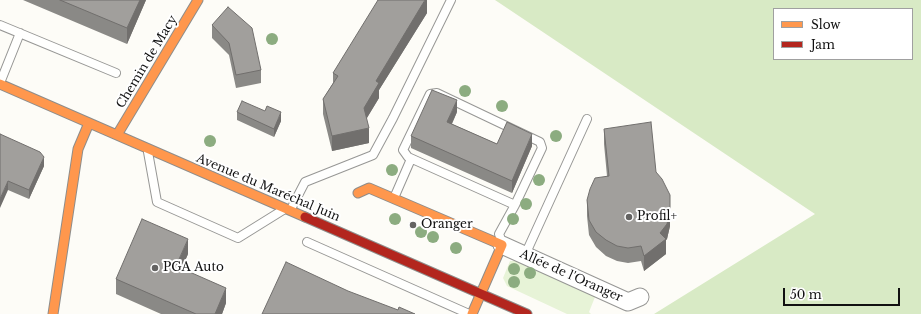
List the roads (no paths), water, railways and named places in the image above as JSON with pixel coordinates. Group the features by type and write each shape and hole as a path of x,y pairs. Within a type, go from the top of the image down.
{"street":[{"name":"Chemin de Macy","path":"117,135 198,0"},
{"name":"Avenue du Maréchal Juin","path":"0,83 527,314"},
{"path":"53,314 78,149 89,123"},
{"name":"Allée de l'Oranger","path":"358,193 369,188 394,198 628,302 640,297"},
{"path":"470,314 482,293 502,245"}],"lane":[{"path":"148,149 157,202 238,238 288,209 305,182 373,155 393,118 451,0"},
{"path":"0,25 116,73"},
{"path":"0,83 20,34"},
{"path":"502,245 499,234 515,205 542,148 540,142 437,93 430,94 403,150 408,157 515,205"},
{"path":"524,255 587,119"},
{"path":"394,198 411,159"},
{"path":"307,242 470,314"}],"place":[{"name":"Profil+","path":"629,217"},
{"name":"Oranger","path":"413,225"},
{"name":"PGA Auto","path":"155,268"}]}
